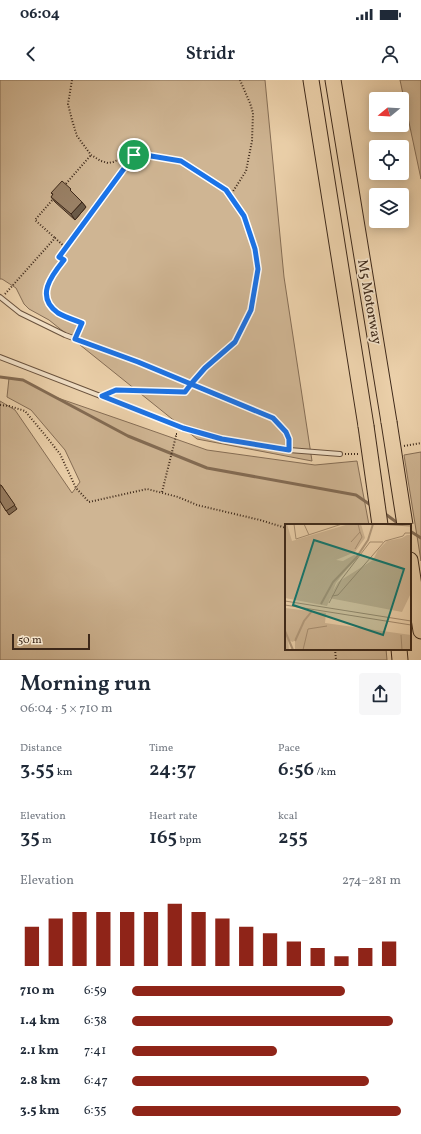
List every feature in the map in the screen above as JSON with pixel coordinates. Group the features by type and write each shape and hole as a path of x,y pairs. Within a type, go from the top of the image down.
{"highway":[{"name":"M5 Motorway","path":"311,80 366,426 380,524"},
{"name":"M5 Motorway","path":"333,80 405,524"},
{"path":"411,566 421,631"},
{"path":"399,650 400,660"}],"lane":[{"path":"1,297 20,313 75,339 138,362 273,418 286,432 289,439 289,450"},
{"path":"0,357 183,428 222,439 289,450 340,454"}],"path":[{"path":"72,80 68,104 72,120 77,136 91,155 108,163 130,154 181,161 226,190 244,216 255,249 258,269 251,310 235,342 205,368 185,392 116,390 102,396"},
{"path":"230,196 246,171 252,141 253,113 240,80"},
{"path":"60,191 91,155"},
{"path":"75,339 82,323 57,312 50,304 47,296 49,280 64,260 59,257 134,155"},
{"path":"55,196 35,220 66,248"},
{"path":"1,297 55,238"},
{"path":"0,405 9,406 25,412 60,454 76,488 88,502 147,489 178,497 196,505 260,520 285,528"},
{"path":"162,492 176,436"},
{"path":"334,650 336,660"}],"shaded area":[{"path":"0,80 265,80 284,277 312,461 197,439 49,320 29,309 24,304 16,288 0,279"},
{"path":"400,80 421,80 421,179 409,122 409,92 403,92"},
{"path":"9,378 23,380 55,397 207,450 315,465 357,461 369,524 285,524 285,650 386,650 387,660 0,660 0,401 15,410 72,493 80,482 65,450 31,410 7,397"},
{"path":"421,452 421,561 404,455"}],"building":[{"path":"62,181 82,202 71,214 51,197 53,194 51,193"},
{"path":"0,485 15,505 6,511 0,501"}],"waterway":[{"path":"0,377 23,380 128,436 207,468 356,495 372,506"},
{"path":"384,513 399,524"},
{"path":"411,532 421,538"}],"route":[{"path":"134,155 59,257 64,260 49,280 48,284 47,296 50,304 62,315 82,323 75,339 138,362 191,384 185,392 116,390 102,396 183,428 222,439 289,450 289,439 286,432 273,418 191,384 205,368 235,342 251,310 258,269 255,249 244,216 226,190 181,161 145,155 134,155"}]}
